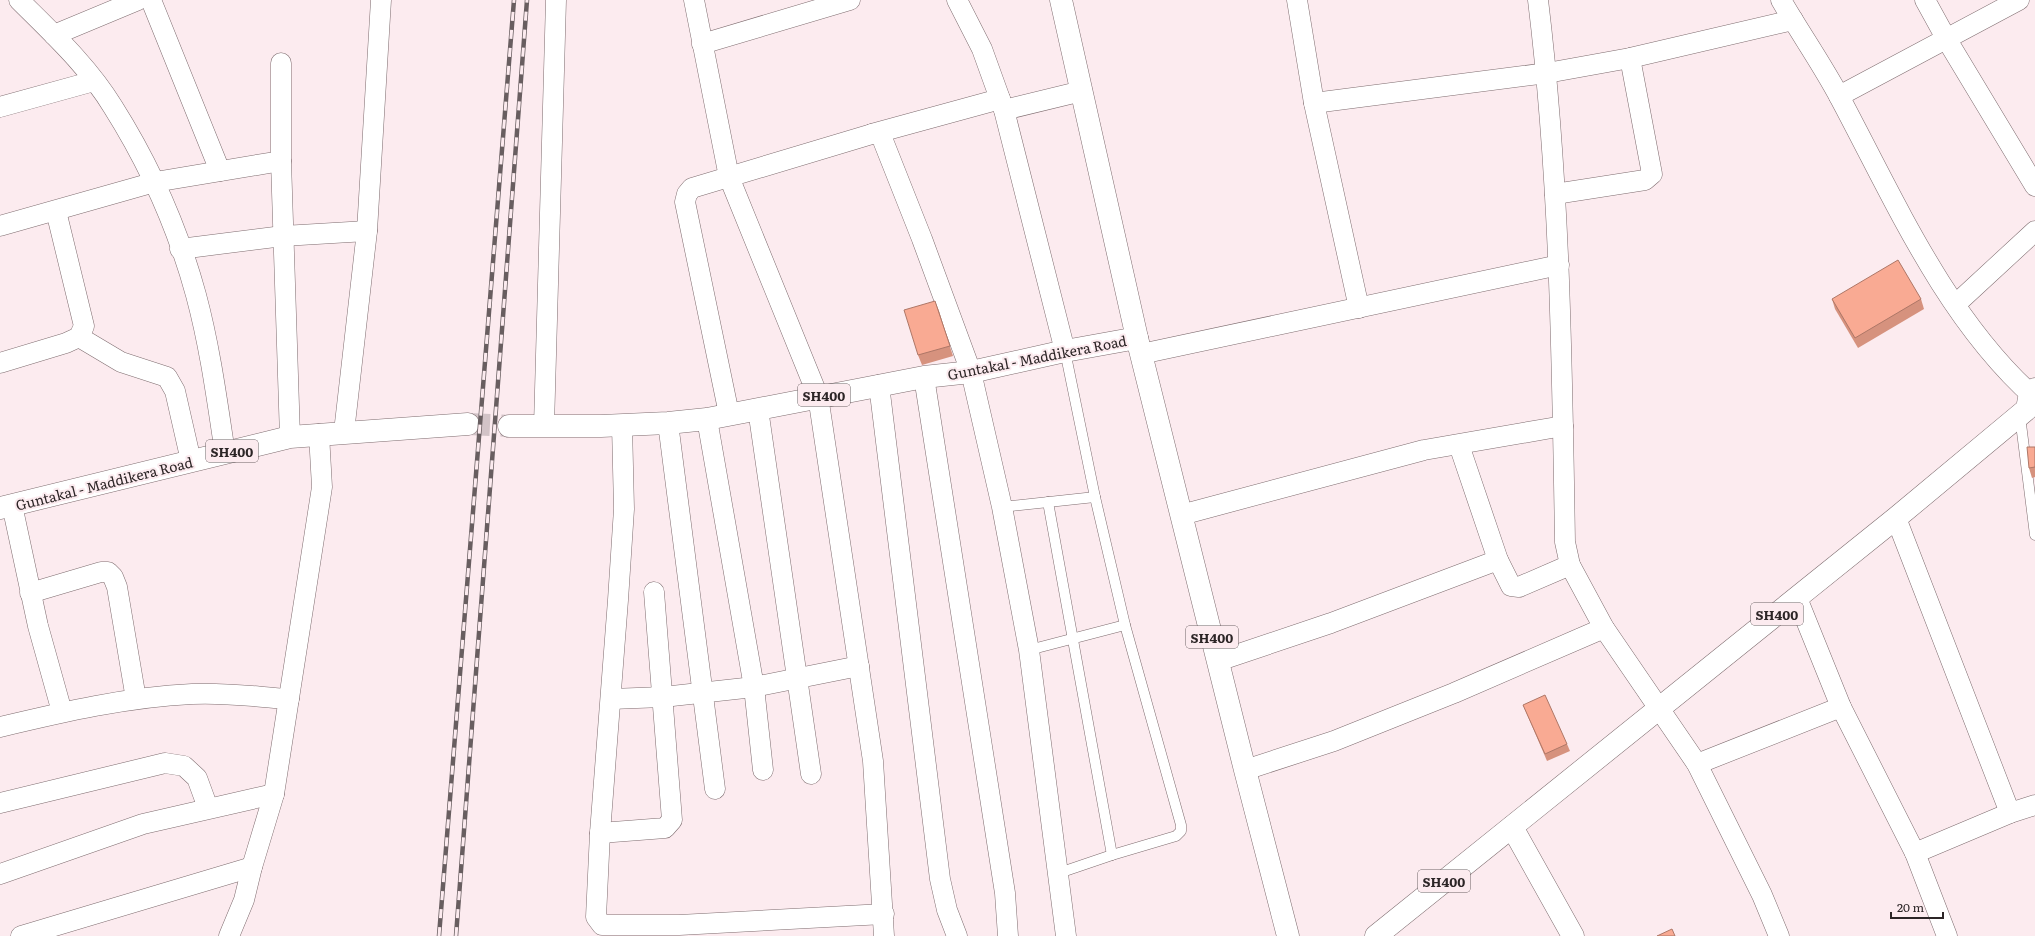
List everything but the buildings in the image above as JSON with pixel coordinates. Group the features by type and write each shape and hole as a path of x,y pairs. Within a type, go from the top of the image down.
{"main road":[{"path":"1061,0 1139,346"},
{"name":"Guntakal - Maddikera Road","path":"508,426 622,425 668,423 708,419 879,385 924,377 971,372 1065,351 1139,346"},
{"name":"SH400","path":"1139,346 1288,936"},
{"name":"SH400","path":"1376,936 1896,518 2030,402"},
{"name":"Guntakal - Maddikera Road","path":"6,507 290,437 468,424"},
{"path":"1512,827 1573,936"}],"street":[{"path":"19,0 72,53 94,81 112,106 155,182 195,294 213,369 225,452"},
{"path":"54,35 138,0"},
{"path":"151,0 220,171"},
{"path":"344,432 367,231 381,0"},
{"path":"544,426 556,0"},
{"path":"694,0 729,177 818,396 873,761 884,914 884,936"},
{"path":"702,44 799,7 850,0"},
{"path":"957,0 982,49 1002,105 1065,351"},
{"path":"1297,0 1314,103 1359,308"},
{"path":"1538,0 1547,73 1559,265 1565,542 1570,565 1604,628 1697,764 1762,895 1779,936"},
{"path":"1781,0 1839,96 1921,251 1975,333 2030,402"},
{"path":"1925,0 1947,40 2035,186"},
{"path":"1839,96 1947,40 2019,0"},
{"path":"1314,103 1547,73 1630,58 1793,20"},
{"path":"1554,194 1645,180 1652,174 1630,58"},
{"path":"281,63 281,161 290,437"},
{"path":"0,107 94,81"},
{"path":"729,414 685,202 687,194 692,188 872,134 1002,105 1082,91"},
{"path":"872,134 878,135 882,138 922,239 971,372 1002,507 1029,650 1066,936"},
{"path":"0,226 155,182 281,161"},
{"path":"0,363 66,344 79,337 84,326 56,211"},
{"path":"180,249 284,236 367,231"},
{"path":"1956,304 2035,231"},
{"path":"1139,346 1359,308 1559,265"},
{"path":"79,337 121,362 166,377 176,390 191,461"},
{"path":"924,377 1005,893 1008,936"},
{"path":"879,385 940,879 947,910 957,936"},
{"path":"758,408 811,774"},
{"path":"708,419 754,687 763,770"},
{"path":"668,423 714,789"},
{"path":"622,425 624,509 600,834 596,917 602,925 679,925 884,914"},
{"path":"1181,516 1424,450 1563,426"},
{"path":"229,936 244,900 252,867 274,794 322,487 319,434"},
{"path":"1459,445 1498,560 1508,583 1511,586 1519,587 1570,565"},
{"path":"6,507 62,712"},
{"path":"1896,518 2010,813"},
{"path":"1218,661 1332,623 1498,560"},
{"path":"30,593 101,572 108,572 113,577 117,587 136,699"},
{"path":"600,834 665,828 672,820 654,592"},
{"path":"1797,598 1841,707 1915,853 1947,936"},
{"path":"1245,770 1334,741 1604,628"},
{"path":"610,699 663,697 754,687 858,666"},
{"path":"0,727 62,712 136,699 193,694 289,699"},
{"path":"1697,764 1841,707"},
{"path":"0,803 165,763 184,766 197,778 208,808"},
{"path":"0,874 143,824 274,794"},
{"path":"1915,853 2010,813 2035,805"},
{"path":"21,936 252,867"}],"lane":[{"path":"1059,873 1176,836 1181,831 1181,825 1124,625 1095,497 1065,351"},
{"path":"2030,402 2035,535"},
{"path":"1002,507 1095,497"},
{"path":"1048,502 1071,639 1112,855"},
{"path":"1029,650 1124,625"}],"tunnel":[{"path":"468,424 509,426"}],"railway":[{"path":"439,936 514,0"},
{"path":"456,936 527,0"}]}
